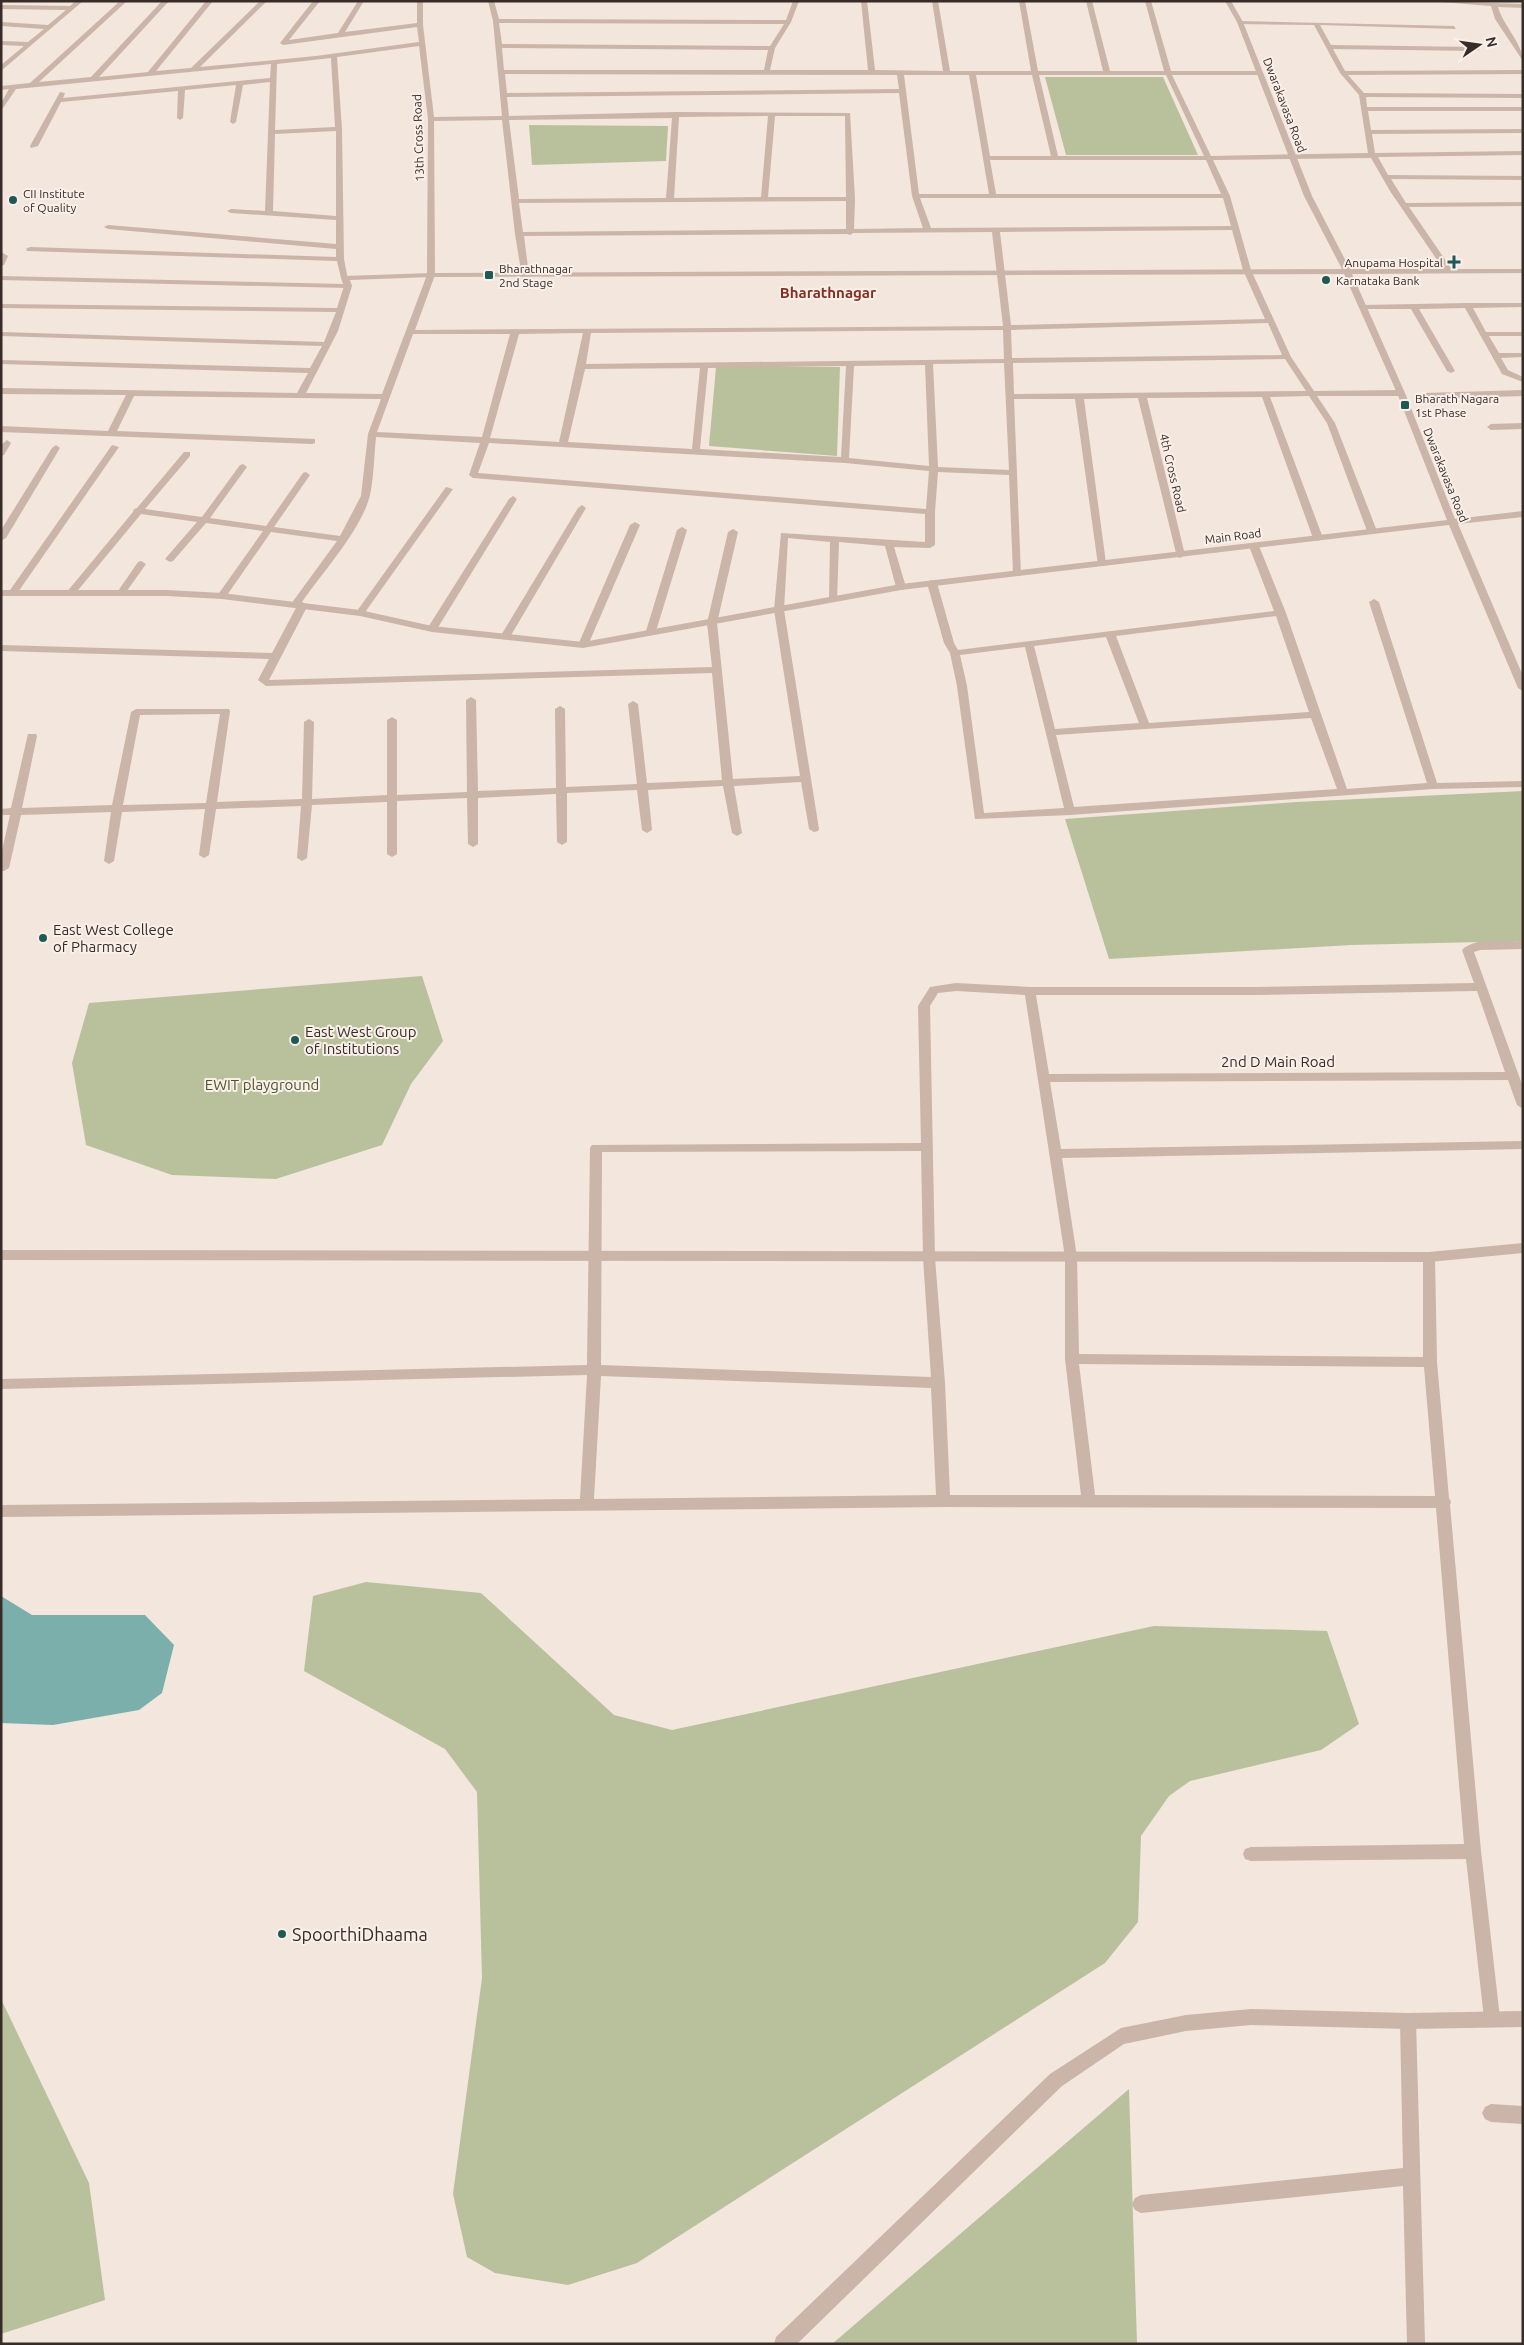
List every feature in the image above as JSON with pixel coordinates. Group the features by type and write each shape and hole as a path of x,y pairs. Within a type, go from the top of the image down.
{"street":[{"path":"1,69 4,62 51,27 80,1"},
{"path":"31,86 124,1"},
{"path":"92,80 166,1"},
{"path":"150,74 210,1"},
{"path":"193,70 264,1"},
{"path":"317,1 283,43 420,24"},
{"path":"340,35 362,1"},
{"name":"13th Cross Road","path":"420,1 420,24 430,119 431,275"},
{"path":"492,1 496,21 515,201 525,275"},
{"path":"767,70 772,48 788,22 796,1"},
{"path":"864,1 872,72"},
{"path":"935,1 947,72"},
{"path":"1022,1 1035,74 1055,159"},
{"path":"1089,1 1107,72"},
{"path":"1148,1 1168,73 1226,196 1248,270 1288,357 1331,423 1372,531"},
{"name":"Dwarakavasa Road","path":"1228,1 1240,22 1258,73 1308,196 1347,271 1401,392 1452,522 1523,688"},
{"path":"1432,1 1523,6"},
{"path":"1494,5 1498,18 1523,59"},
{"path":"1,6 72,8"},
{"path":"496,21 788,22"},
{"path":"1240,22 1454,28"},
{"path":"1316,23 1343,73 1362,95 1372,154 1449,271"},
{"path":"1,24 51,27"},
{"path":"1,88 334,56 423,43"},
{"path":"1,44 28,44"},
{"path":"498,46 772,48"},
{"path":"1328,47 1477,49"},
{"path":"300,396 326,344 340,310 346,282 340,259 341,248 338,218 339,129 334,56"},
{"path":"269,213 274,62"},
{"path":"501,72 767,70 1035,74 1107,72 1258,73"},
{"path":"900,72 916,196 928,231"},
{"path":"1343,73 1523,72"},
{"path":"972,73 993,196"},
{"path":"59,100 272,80"},
{"path":"34,146 67,82"},
{"path":"232,122 240,83"},
{"path":"1,108 14,87"},
{"path":"180,118 182,88"},
{"path":"430,119 772,114 850,103 903,91"},
{"path":"503,95 850,103"},
{"path":"1362,95 1523,96"},
{"path":"850,103 850,233"},
{"path":"1364,109 1523,109"},
{"path":"670,200 676,114"},
{"path":"764,200 772,114"},
{"path":"272,132 339,129"},
{"path":"1368,132 1523,131"},
{"path":"986,158 1207,158 1523,153"},
{"path":"1386,177 1523,178"},
{"path":"916,196 1226,196"},
{"path":"515,201 851,199"},
{"path":"1406,206 1523,204"},
{"path":"231,211 338,218"},
{"path":"108,227 341,248"},
{"path":"519,234 850,233 1234,228"},
{"path":"996,231 1007,328 1018,573"},
{"path":"30,249 340,259"},
{"path":"1,254 4,256 1,263"},
{"path":"1,278 346,282 431,275 1248,270 1523,271"},
{"path":"431,275 372,434 365,496 343,538 299,605 264,680 266,683 716,670"},
{"path":"1363,307 1523,304"},
{"path":"1467,305 1505,372 1523,380"},
{"path":"1,306 340,310"},
{"path":"1413,306 1451,371"},
{"path":"410,332 1007,328 1270,321"},
{"path":"563,444 581,367 587,331"},
{"path":"515,332 485,442 473,475 930,512"},
{"path":"1,334 326,344"},
{"path":"1482,334 1523,334"},
{"path":"1495,356 1523,355"},
{"path":"581,367 1288,357"},
{"path":"1,362 312,372"},
{"path":"814,829 778,610 784,535 889,544 930,545 930,512 934,469 929,362"},
{"path":"845,460 850,363"},
{"path":"696,451 704,364"},
{"path":"1,391 130,395 387,397"},
{"path":"1011,397 1311,395 1401,392"},
{"path":"1425,396 1523,394"},
{"path":"112,432 130,395"},
{"path":"1265,395 1318,538"},
{"path":"1079,396 1101,563"},
{"name":"4th Cross Road","path":"1142,396 1180,555"},
{"path":"1491,427 1523,426"},
{"path":"1,429 312,441"},
{"path":"372,434 485,442 696,451 845,460 934,469 1012,472"},
{"path":"1,453 7,443"},
{"path":"13,593 115,447"},
{"path":"1,538 56,448"},
{"path":"70,593 187,454"},
{"path":"170,559 204,520 243,466"},
{"path":"222,596 306,474"},
{"path":"360,613 449,489"},
{"path":"432,630 513,499"},
{"path":"505,637 582,508"},
{"path":"138,511 343,538"},
{"name":"Main Road","path":"1,593 121,593 222,596 360,613 432,630 584,645 651,631 712,623 901,587 1522,515"},
{"path":"584,645 635,525"},
{"path":"651,631 682,530"},
{"path":"733,532 712,623 728,783 736,833"},
{"path":"832,600 835,540"},
{"path":"889,544 901,587"},
{"path":"1254,546 1282,613 1313,715 1343,792"},
{"path":"121,593 141,564"},
{"path":"932,583 949,643 955,653 979,817 1433,786 1523,784"},
{"path":"1374,602 1433,786"},
{"path":"955,653 1282,613"},
{"path":"1110,634 1146,727"},
{"path":"1029,645 1070,812"},
{"path":"2,647 275,656"},
{"path":"471,700 474,795 473,844"},
{"path":"633,704 647,830"},
{"path":"560,709 563,791 562,842"},
{"path":"109,860 136,712 224,711 204,855"},
{"path":"1051,732 1313,715"},
{"path":"392,720 392,854"},
{"path":"302,858 307,803 309,722"},
{"path":"4,868 32,736"},
{"path":"1,812 307,803 806,779"},
{"path":"1523,945 1478,946 1468,950 1523,1105"},
{"path":"942,1502 938,1383 928,1258 926,1147 924,1006 934,990 956,987 1030,991 1258,991 1480,987"},
{"path":"1030,991 1071,1257 1072,1359 1089,1502"},
{"name":"2nd D Main Road","path":"1043,1078 1513,1076"},
{"path":"1055,1154 1523,1145"},
{"path":"587,1505 594,1370 596,1148 926,1147"},
{"path":"1,1255 928,1258 1429,1257 1523,1248"},
{"path":"1429,1257 1430,1362 1444,1502 1473,1851 1492,2018"},
{"path":"1072,1359 1430,1362"},
{"path":"1,1384 594,1370 938,1383"},
{"path":"1,1512 942,1502 1444,1502"},
{"path":"1251,1854 1473,1851"},
{"path":"783,2344 1056,2080 1121,2036 1186,2024 1251,2017 1408,2021 1492,2018 1523,2019"},
{"path":"1408,2021 1416,2344"},
{"path":"1491,2113 1523,2115"},
{"path":"1142,2204 1412,2176"}],"green space":[{"path":"1045,77 1163,77 1198,155 1066,155"},
{"path":"529,125 668,126 666,161 532,165"},
{"path":"716,367 840,367 837,456 709,446"},
{"path":"1523,791 1523,941 1351,945 1109,959 1065,819 1296,802"},
{"name":"EWIT playground","path":"422,976 443,1041 411,1084 382,1145 276,1179 172,1175 86,1145 72,1063 89,1003"},
{"path":"366,1582 481,1593 614,1715 672,1730 1154,1626 1327,1631 1359,1724 1321,1750 1190,1781 1169,1796 1141,1836 1138,1922 1105,1963 637,2263 568,2285 495,2273 467,2257 453,2194 482,1978 477,1792 445,1749 304,1671 313,1596"},
{"path":"1,1999 89,2183 105,2300 1,2334"},
{"path":"1129,2089 1137,2344 832,2344"}],"water":[{"path":"1,1596 32,1615 145,1615 174,1645 162,1693 139,1710 53,1725 1,1723"}],"place":[{"name":"CII Institute of Quality","path":"13,200"},
{"name":"Anupama Hospital","path":"1454,262"},
{"name":"Bharathnagar 2nd Stage","path":"489,275"},
{"name":"Karnataka Bank","path":"1326,280"},
{"name":"Bharath Nagara 1st Phase","path":"1405,405"},
{"name":"East West College of Pharmacy","path":"43,938"},
{"name":"East West Group of Institutions","path":"295,1040"},
{"name":"SpoorthiDhaama","path":"282,1934"}],"district":[{"name":"Bharathnagar","path":"828,292"}]}
